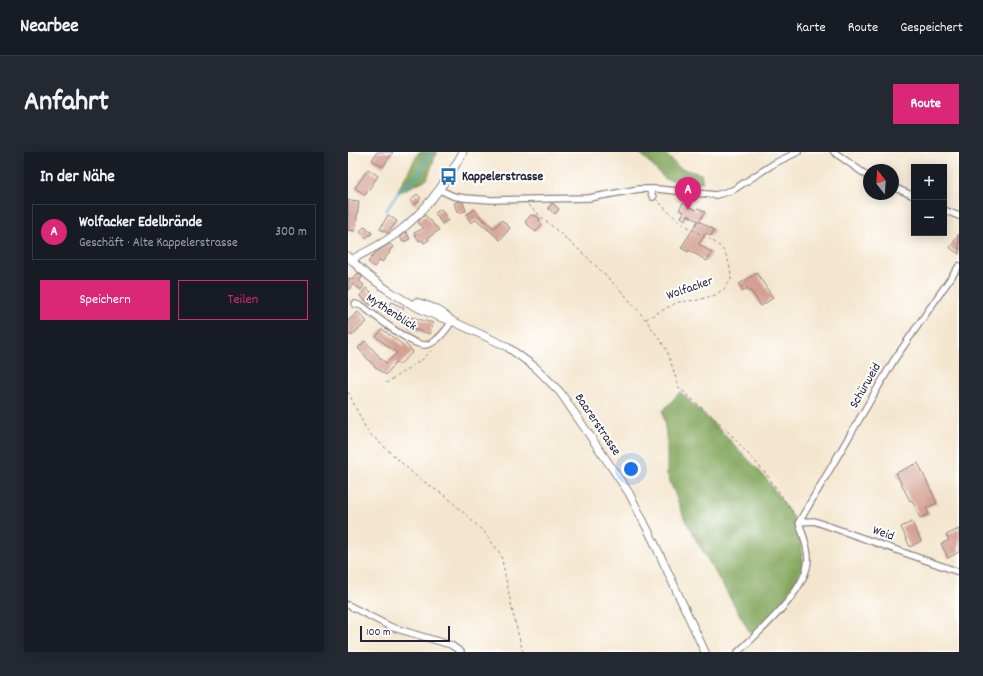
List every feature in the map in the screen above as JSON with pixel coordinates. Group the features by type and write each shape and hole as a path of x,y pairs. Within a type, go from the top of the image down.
{"street":[{"path":"350,258 382,243 398,233 412,220 449,178 463,152"},
{"path":"440,190 453,196 492,200 589,198 649,189 716,195 733,190 775,163 798,152"},
{"path":"834,152 863,173"},
{"path":"649,189 653,196"},
{"path":"899,190 911,195"},
{"path":"947,211 959,216"},
{"name":"Baarerstrasse","path":"350,258 371,278 387,290 403,298 430,306 443,312 452,321 511,350 535,367 560,392 629,493 653,540 705,652"},
{"name":"Schürweid","path":"799,522 894,360 959,266"},
{"name":"Mythenblick","path":"355,304 362,306 403,336 419,344 425,345 432,343 447,330 452,321"},
{"name":"Weid","path":"799,522 814,521 959,572"},
{"path":"738,652 784,606 793,595 806,571 808,558 799,522"},
{"path":"348,605 391,627 451,645 461,652"}],"path":[{"name":"Wolfacker","path":"646,320 678,302 698,300 715,294 724,289 731,280 728,260 724,251 714,242 689,228 668,212 653,196"},
{"path":"522,199 602,271 625,295 646,320 667,350 679,388 729,433 768,476 799,522"},
{"path":"386,383 423,359 437,346"},
{"path":"348,392 367,431 417,476 448,498 485,534 501,555 514,618 523,652"}],"green space":[{"path":"419,152 437,152 427,179 398,193 398,190"},
{"path":"639,152 663,152 680,168 701,174 703,182 665,179"},
{"path":"680,392 719,429 766,478 794,519 800,540 804,567 773,617 752,636 686,522 667,474 667,444 663,411"}],"building":[{"path":"377,152 393,152 383,167 372,160"},
{"path":"368,169 378,176 365,195 355,188"},
{"path":"417,194 421,198 415,205 410,201"},
{"path":"348,200 359,201 355,231 348,230"},
{"path":"459,201 463,202 466,211 459,213 459,211 457,212 454,203"},
{"path":"552,203 559,209 555,214 548,208"},
{"path":"683,203 696,210 698,208 705,212 699,221 714,230 711,236 706,233 699,244 712,253 707,261 689,250 688,252 681,248 698,221 688,215 685,220 681,217 684,212 679,210"},
{"path":"441,209 448,220 442,224 435,213"},
{"path":"475,209 484,221 485,220 494,228 502,220 510,228 500,240 477,220 471,223 466,215"},
{"path":"388,215 397,221 388,233 380,229"},
{"path":"425,215 439,230 424,243 422,240 419,241 414,233 424,228 418,222"},
{"path":"531,215 535,215 540,219 539,221 542,224 536,232 525,222"},
{"path":"365,226 372,233 366,238 360,231"},
{"path":"406,232 410,239 403,242 400,237"},
{"path":"959,234 959,254 950,248"},
{"path":"390,244 393,247 382,262 380,260 374,267 368,262 376,252"},
{"path":"358,273 362,277 359,281 364,285 361,290 353,284 348,291 348,278 352,280"},
{"path":"757,273 773,298 761,306 751,291 750,292 747,288 743,291 739,284"},
{"path":"366,288 377,297 371,305 360,296"},
{"path":"391,302 404,308 401,313 398,311 397,313 387,308"},
{"path":"358,312 367,322 351,336 348,333 348,321"},
{"path":"411,317 433,323 430,334 408,328"},
{"path":"382,329 404,346 406,344 413,352 399,365 396,362 386,375 375,367 358,348 365,341 386,363 397,353 376,337"},
{"path":"918,463 937,503 926,508 929,514 920,518 912,500 910,501 896,473"},
{"path":"912,522 921,541 910,547 901,527"},
{"path":"959,529 959,552 948,558 941,544 949,540 946,535"}],"waterway":[{"path":"386,211 398,193 420,173 430,152"}],"place":[{"name":"Kappelerstrasse","path":"449,177"},
{"name":"Wolfacker Edelbrände","path":"688,210"}]}
